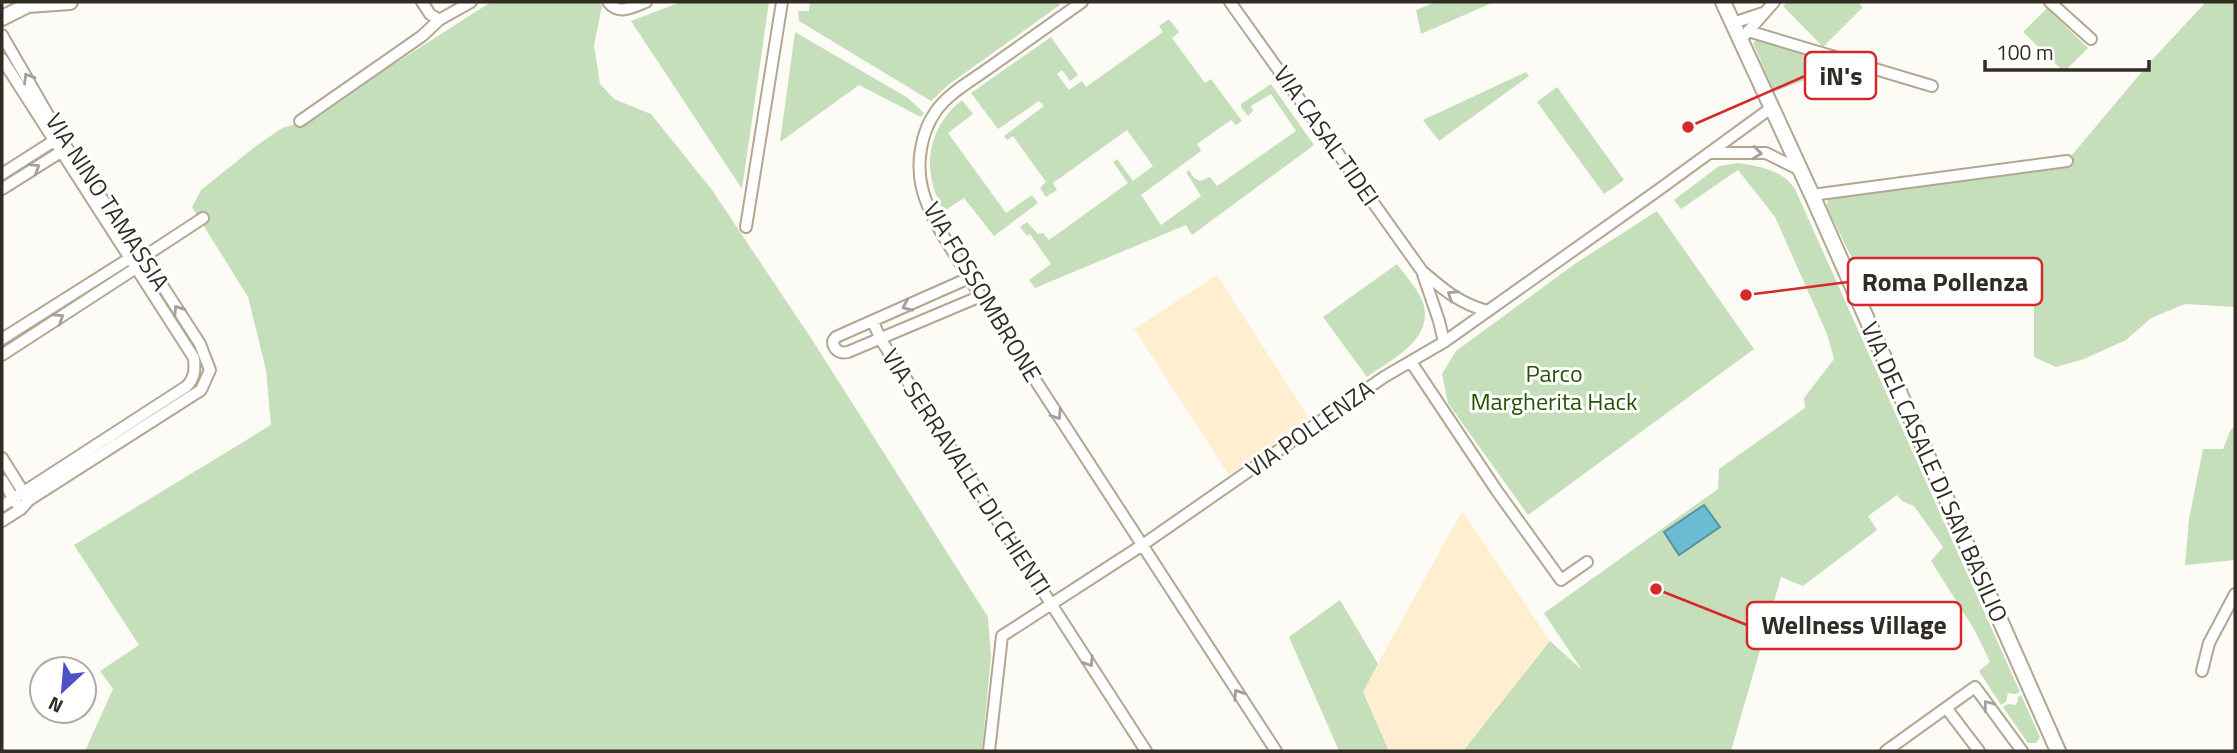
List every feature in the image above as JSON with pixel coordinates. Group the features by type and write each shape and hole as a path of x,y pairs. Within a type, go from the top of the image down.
{"street":[{"path":"2,18 24,4 70,2"},
{"path":"422,2 430,14 439,20"},
{"path":"300,121 422,36 439,20 471,2"},
{"path":"608,2 625,10 646,2"},
{"path":"746,227 782,2"},
{"name":"VIA FOSSOMBRONE","path":"1082,2 954,94 938,109 928,126 920,157 922,187 935,219 969,278 1276,751"},
{"name":"VIA CASAL TIDEI","path":"1230,2 1422,271 1451,296 1488,311"},
{"name":"VIA DEL CASALE DI SAN BASILIO","path":"1723,2 1733,23 1744,35 1771,108 2058,751"},
{"path":"1774,2 1744,35 1932,86"},
{"path":"2050,2 2091,40"},
{"path":"1733,23 1763,13"},
{"name":"VIA NINO TAMASSIA","path":"2,35 64,149 194,358 195,369 187,386 22,500"},
{"name":"VIA NINO TAMASSIA","path":"2,59 58,138"},
{"name":"VIA POLLENZA","path":"989,751 1002,636 1141,546 1384,377 1444,342 1771,108"},
{"path":"2,174 58,138"},
{"path":"2,189 64,149"},
{"name":"VIA NINO TAMASSIA","path":"22,500 201,390 210,370 200,344 82,166 64,149"},
{"path":"1711,153 1766,153 1800,170"},
{"path":"1812,195 2067,161"},
{"path":"2,339 142,258 203,218"},
{"path":"2,355 133,263"},
{"name":"VIA CASAL TIDEI","path":"1422,271 1444,342"},
{"path":"969,278 836,337 833,341 834,347 845,353 981,296"},
{"name":"VIA SERRAVALLE DI CHIENTI","path":"873,321 881,340 1146,751"},
{"path":"1411,362 1497,491 1561,580 1587,562"},
{"path":"2,458 22,500"},
{"path":"2,480 22,500"},
{"path":"2,506 22,500"},
{"path":"2,521 22,500"},
{"path":"2202,671 2209,643 2235,594"},
{"path":"1886,751 1975,687 2022,751"},
{"path":"1947,709 1979,751"}],"shaded area":[{"path":"1217,275 1309,418 1229,475 1134,329"},
{"path":"1462,511 1550,641 1463,751 1389,751 1363,691"}],"green space":[{"path":"491,2 599,2 602,6 594,45 600,84 614,99 651,114 712,190 811,338 988,617 991,657 982,751 85,751 113,689 100,671 139,645 74,545 271,425 266,370 248,297 192,207 201,190 256,146 282,128 317,118 388,68"},
{"path":"681,2 769,2 742,189 631,21"},
{"path":"810,2 1057,2 1060,5 948,85 931,101 799,21 798,11 809,11"},
{"path":"1436,2 1494,2 1421,34 1416,10"},
{"path":"1788,2 1857,2 1863,7 1823,47 1783,6"},
{"path":"2206,2 2235,2 2235,307 2185,304 2151,318 2126,340 2084,359 2056,367 2034,357 2034,297 1968,282 1964,275 1853,260 1826,206 1829,198 2066,168 2067,161 2150,62"},
{"path":"2047,8 2088,48 2064,72 2023,32"},
{"path":"1169,19 1179,32 1172,38 1205,83 1211,79 1242,121 1236,125 1231,120 1197,144 1201,151 1141,195 1161,225 1201,196 1186,172 1189,170 1194,178 1200,181 1210,177 1217,186 1296,131 1271,94 1251,106 1253,111 1248,116 1241,107 1241,104 1271,84 1314,145 1192,235 1186,225 1035,288 1029,280 1051,264 1030,234 1027,236 1020,227 1027,222 1038,234 1043,233 1049,240 1128,183 1113,162 1117,159 1133,181 1153,166 1127,130 1053,183 1057,190 1046,197 1040,188 1046,182 1013,136 1007,140 1004,136 1044,106 1039,101 998,129 971,93 1051,37 1078,75 1070,81 1062,70 1057,74 1069,90 1082,81 1086,87 1163,32 1159,26"},
{"path":"795,32 908,98 924,113 921,117 859,85 780,142"},
{"path":"1758,39 1840,66 1774,92 1753,43"},
{"path":"1526,72 1529,76 1439,141 1423,120"},
{"path":"1557,87 1624,180 1604,194 1537,102"},
{"path":"962,100 973,114 948,133 1006,213 1032,195 1038,203 994,236 964,198 944,211 932,182 930,167 934,138 941,124"},
{"path":"1738,163 1777,173 1795,189 2020,692 2008,693 2006,702 2001,705 1979,671 1990,662 1974,629 1931,561 1943,547 1914,506 1902,501 1897,495 1868,516 1877,530 1803,586 1781,577 1731,751 1463,751 1550,641 1582,670 1544,613 1718,489 1719,469 1805,408 1804,398 1834,359 1827,334 1775,217 1738,170 1681,209 1674,200 1719,166"},
{"name":"Parco Margherita Hack","path":"1657,211 1754,349 1528,515 1448,403 1442,374 1456,351 1576,263"},
{"path":"1397,264 1422,300 1425,313 1423,326 1409,346 1367,377 1323,317"},
{"path":"2235,427 2235,560 2185,565 2189,519 2203,449 2223,449 2231,429"},
{"path":"1340,600 1378,664 1363,692 1389,751 1339,751 1289,637"},
{"path":"2021,695 2040,737 2036,743 2028,743 2003,707 2008,704 2015,705"}],"water":[{"path":"1704,505 1720,527 1679,555 1664,532"}],"place":[{"name":"iN's","path":"1688,127"},
{"name":"Roma Pollenza","path":"1746,295"},
{"name":"Wellness Village","path":"1656,589"}]}
